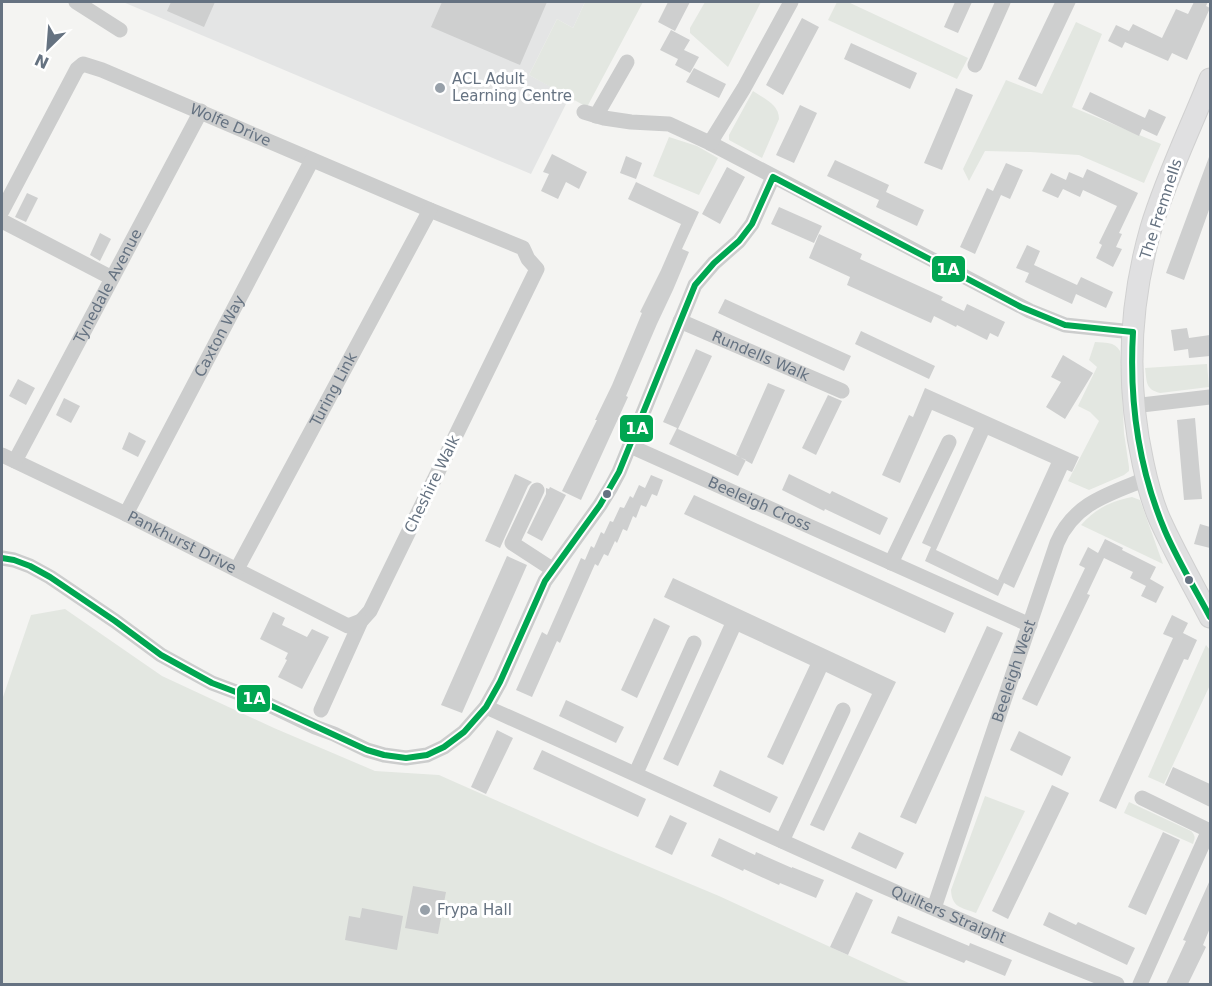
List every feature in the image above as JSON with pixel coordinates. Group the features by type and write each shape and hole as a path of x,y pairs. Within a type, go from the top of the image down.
{"street":[{"path":"76,2 120,30"},
{"path":"710,143 744,88 791,2"},
{"path":"975,65 1003,2"},
{"path":"627,62 590,114 631,122 669,124 710,143 1021,307 1065,325 1133,332"},
{"name":"Wolfe Drive","path":"2,211 77,69 83,64 201,111 523,248 528,259"},
{"name":"The Fremnells","path":"1210,79 1152,227 1136,296 1131,353 1133,406 1146,479 1160,518 1210,617"},
{"name":"Tynedale Avenue","path":"8,458 112,279 201,111"},
{"name":"Caxton Way","path":"126,514 312,160"},
{"path":"2,558 30,566 50,577 161,655 212,683 265,703 315,728 384,755 406,758 427,755 444,747 464,732 486,707 500,682 545,581 611,487 696,285 714,263 740,241 752,224 773,177"},
{"name":"Turing Link","path":"237,568 430,210"},
{"path":"2,220 112,279"},
{"name":"Cheshire Walk","path":"321,711 361,621 370,611 537,268 528,259"},
{"name":"Rundells Walk","path":"680,321 842,391"},
{"path":"1133,406 1210,397"},
{"path":"891,563 949,442"},
{"name":"Beeleigh Cross","path":"630,446 1030,625"},
{"name":"Pankhurst Drive","path":"8,458 237,568 348,626 361,621"},
{"name":"Beeleigh West","path":"934,908 1062,531 1082,508 1095,500 1146,479"},
{"path":"537,490 512,543 552,569"},
{"path":"636,773 694,643"},
{"name":"Quilters Straight","path":"486,707 934,908 1084,978 1118,984"},
{"path":"782,841 843,710"},
{"path":"1140,984 1210,831 1142,798"}],"shaded area":[{"name":"ACL Adult Learning Centre","path":"123,2 585,2 573,28 557,19 529,75 576,100 567,102 531,174"},
{"path":"585,2 643,2 587,107 529,75 557,19 573,28"},
{"path":"705,2 761,2 728,67 690,33 690,28"},
{"path":"837,2 848,2 968,58 957,79 828,20"},
{"path":"1076,22 1102,34 1072,107 1161,144 1144,183 1079,155 985,151 969,181 963,169 1006,80 1042,94"},
{"path":"753,91 770,102 776,109 779,119 762,158 729,140 729,135"},
{"path":"669,137 697,146 718,158 699,195 653,176"},
{"path":"1095,342 1112,344 1120,351 1124,433 1129,471 1089,490 1068,481 1099,421 1090,412 1078,406 1097,367 1089,360"},
{"path":"1207,364 1209,387 1160,393 1149,387 1145,368"},
{"path":"1132,497 1140,500 1163,564 1081,525 1104,506"},
{"path":"65,609 162,676 274,728 375,771 439,775 719,896 911,984 2,984 2,700 31,615"},
{"path":"1206,645 1210,650 1210,685 1164,784 1148,777"},
{"path":"985,796 1025,811 976,913 955,904 951,890"},
{"path":"1129,802 1191,831 1195,837 1193,844 1124,813"}],"building":[{"path":"171,2 215,2 204,27 167,11"},
{"path":"442,2 547,2 520,65 431,27"},
{"path":"668,2 690,2 675,31 658,22"},
{"path":"955,2 972,2 958,33 944,27"},
{"path":"1055,2 1076,2 1036,87 1018,79"},
{"path":"1194,2 1208,2 1206,6 1210,8 1187,60 1172,53 1168,61 1125,42 1122,48 1108,41 1116,25 1129,31 1133,24 1162,38 1176,9 1188,14"},
{"path":"802,18 819,27 783,95 766,85"},
{"path":"671,30 690,40 684,50 699,57 690,73 675,65 678,59 660,50"},
{"path":"851,43 917,73 910,89 844,59"},
{"path":"694,68 726,84 719,98 686,82"},
{"path":"956,88 973,95 942,170 924,163"},
{"path":"1090,92 1145,118 1149,109 1166,117 1157,136 1142,129 1139,136 1082,109"},
{"path":"800,105 817,113 794,163 776,155"},
{"path":"552,154 587,172 579,189 566,182 558,199 541,191 549,174 543,172"},
{"path":"626,156 642,163 636,179 620,173"},
{"path":"1209,157 1210,207 1184,280 1166,273"},
{"path":"835,160 889,185 886,192 924,210 917,226 876,207 879,200 827,176"},
{"path":"1006,163 1023,170 1010,199 1001,195 975,254 960,247 987,188 993,191"},
{"path":"727,167 745,177 720,224 702,214"},
{"path":"1087,169 1138,193 1119,233 1122,234 1116,247 1122,249 1113,267 1096,258 1102,245 1099,243 1117,206 1083,190 1080,197 1063,189 1058,198 1042,191 1051,173 1066,180 1069,172 1083,178"},
{"path":"636,182 699,212 682,249 689,252 626,396 628,397 581,500 562,491 597,420 595,420 642,313 640,312 681,224 628,199"},
{"path":"27,193 38,198 26,222 15,217"},
{"path":"779,207 822,226 814,243 771,224"},
{"path":"100,233 111,239 100,261 90,255"},
{"path":"819,234 862,254 860,259 943,297 941,300 964,311 967,304 1005,322 998,337 990,333 987,340 934,316 931,323 847,285 850,277 809,258"},
{"path":"1027,245 1040,251 1034,265 1077,285 1081,277 1113,292 1106,308 1076,294 1072,304 1025,282 1029,273 1016,268"},
{"path":"725,299 851,356 844,371 718,313"},
{"path":"1187,328 1189,338 1210,335 1210,356 1189,358 1188,349 1174,351 1171,330"},
{"path":"861,331 935,366 929,379 855,344"},
{"path":"696,349 712,356 678,429 746,460 738,476 669,444 677,428 663,422"},
{"path":"1063,355 1093,373 1065,419 1046,407 1061,382 1051,377"},
{"path":"18,379 35,388 26,405 9,396"},
{"path":"768,383 785,390 752,464 736,455"},
{"path":"925,388 1079,457 1072,472 1067,470 1014,588 1004,583 998,596 925,561 931,547 922,543 974,428 932,410 900,483 882,475 909,415 913,417","holes":["988,435 1051,463 998,580 1004,583 936,550"]},
{"path":"828,395 842,401 816,455 802,448"},
{"path":"64,398 80,406 71,423 56,415"},
{"path":"1195,418 1202,499 1184,500 1177,420"},
{"path":"129,432 146,441 138,457 122,449"},
{"path":"515,474 532,482 528,486 500,548 485,541"},
{"path":"789,474 830,494 832,491 888,518 880,535 782,490"},
{"path":"651,475 663,480 657,496 652,494 646,507 641,505 636,518 633,516 627,531 623,529 608,556 604,554 598,566 595,564 560,643 557,641 532,697 516,690 542,632 547,635 581,558 585,560 591,546 594,548 601,532 604,534 620,507 624,508 630,496 633,498 639,485 645,488"},
{"path":"550,487 566,495 542,541 527,533 546,494 546,488"},
{"path":"694,495 954,613 945,633 684,514"},
{"path":"1200,524 1210,527 1210,548 1194,544"},
{"path":"1105,539 1156,567 1150,579 1164,587 1156,603 1141,596 1146,586 1130,578 1133,572 1104,558 1087,594 1090,595 1037,706 1022,699 1085,568 1079,565 1088,547 1098,553"},
{"path":"507,556 527,565 462,713 441,705"},
{"path":"673,578 896,682 824,831 810,825 872,694 826,672 783,765 767,757 810,665 739,632 678,766 663,759 724,625 664,597"},
{"path":"273,612 285,618 282,625 307,637 312,629 329,637 302,689 278,677 288,653 260,639"},
{"path":"1172,615 1188,623 1183,633 1197,640 1188,660 1184,659 1116,809 1099,801 1173,638 1163,634"},
{"path":"654,618 670,626 637,698 621,690"},
{"path":"987,626 1003,633 916,824 900,817"},
{"path":"566,700 624,727 616,743 559,716"},
{"path":"497,730 513,738 486,794 471,787"},
{"path":"1019,731 1071,757 1062,776 1010,750"},
{"path":"542,750 646,799 638,817 533,769"},
{"path":"1173,767 1210,784 1210,807 1165,785"},
{"path":"720,770 778,797 770,813 713,786"},
{"path":"1052,785 1069,793 1008,919 992,911"},
{"path":"670,815 687,823 672,855 655,847"},
{"path":"859,832 904,853 896,869 851,848"},
{"path":"1163,832 1180,840 1146,915 1128,907"},
{"path":"719,838 755,855 756,852 824,880 816,898 744,869 743,871 711,856"},
{"path":"1210,880 1210,928 1203,945 1206,947 1188,984 1166,984 1186,941 1183,940"},
{"name":"Frypa Hall","path":"413,886 446,892 438,934 405,928"},
{"path":"856,892 873,900 848,955 830,947"},
{"path":"362,908 403,916 397,950 345,940 349,916 360,918"},
{"path":"1049,912 1076,925 1078,922 1135,948 1127,965 1043,925"},
{"path":"898,916 969,946 970,943 1012,960 1005,976 966,960 964,963 891,933"}],"transit line":[{"name":"1A","path":"773,177 1021,307 1065,325 1133,332"},
{"name":"1A","path":"2,558 30,566 50,577 161,655 212,683 265,703 367,750 406,758 427,755 444,747 464,732 486,707 500,682 545,581 600,505 619,472 695,285 714,263 739,241 752,224 773,177"},
{"name":"1A","path":"1133,332 1134,408 1148,483 1170,542 1210,617"}],"place":[{"name":"ACL Adult Learning Centre","path":"440,88"},
{"name":"Frypa Hall","path":"425,910"}]}
